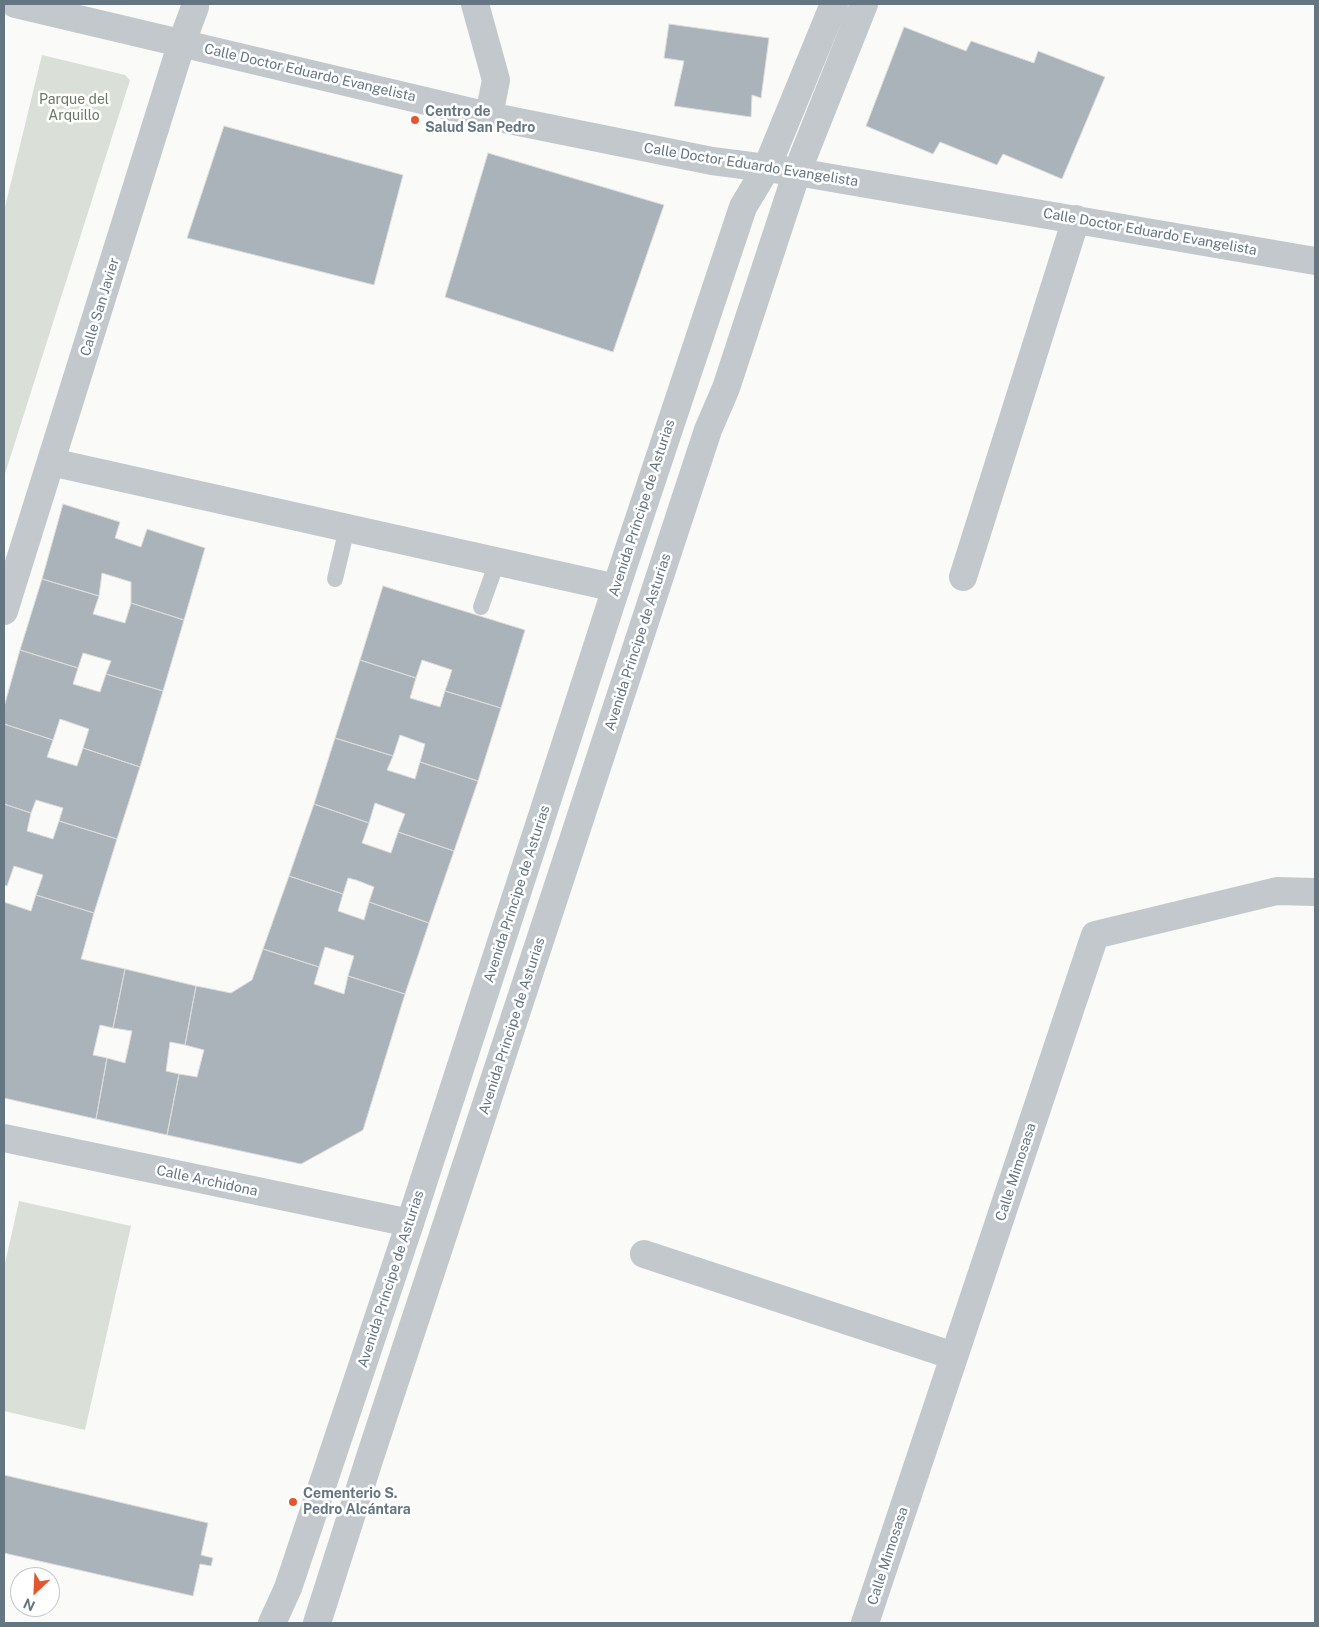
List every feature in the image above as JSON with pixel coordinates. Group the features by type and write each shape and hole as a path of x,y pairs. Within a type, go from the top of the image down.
{"street":[{"name":"Calle Doctor Eduardo Evangelista","path":"16,4 489,116 712,161 767,167 1315,261"},
{"name":"Calle San Javier","path":"4,611 182,42 196,7 195,4"},
{"path":"475,4 496,80 489,116"},
{"name":"Avenida Príncipe de Asturias","path":"272,1623 288,1588 410,1224 616,588 742,207 767,167 791,114 834,4"},
{"path":"797,172 864,4"},
{"name":"Avenida Principe de Asturias","path":"317,1623 708,430 726,388 797,172"},
{"path":"963,577 1076,219"},
{"path":"51,462 616,588"},
{"name":"Calle Mimosasa","path":"865,1623 1095,934 1276,891 1315,892"},
{"name":"Calle Archidona","path":"4,1138 410,1224"},
{"path":"644,1254 954,1356"}],"lane":[{"path":"335,578 347,528"},
{"path":"481,607 497,562"}],"green space":[{"name":"Parque del Arquillo","path":"42,55 125,75 130,80 4,477 4,211"},
{"path":"19,1201 131,1226 85,1430 4,1411 4,1268"}],"building":[{"path":"669,24 769,38 761,98 752,95 751,117 674,106 684,61 664,58"},
{"path":"904,27 966,51 971,41 1034,63 1038,51 1105,77 1062,179 1003,154 997,165 940,142 933,154 866,126"},
{"path":"224,126 403,175 374,285 187,238"},
{"path":"488,153 664,205 613,352 445,297"},
{"path":"63,504 120,522 115,538 141,547 147,529 205,548 184,620 131,603 131,582 102,573 99,596 42,579"},
{"path":"42,579 99,596 93,614 125,623 131,603 184,620 163,691 106,674 111,661 83,653 78,668 20,650"},
{"path":"383,586 525,630 501,708 445,691 452,670 422,660 416,678 360,660"},
{"path":"20,650 78,668 73,684 100,692 106,674 163,691 140,767 83,748 89,729 60,719 53,740 4,724 4,707"},
{"path":"360,660 416,678 410,698 440,707 445,691 501,708 478,781 420,762 425,744 400,735 393,756 335,738"},
{"path":"4,724 53,740 47,757 77,766 83,748 140,767 117,839 59,821 63,808 36,800 31,813 4,804"},
{"path":"335,738 393,756 387,770 415,779 420,762 478,781 454,851 398,832 405,814 375,803 369,823 314,804"},
{"path":"4,804 31,813 27,831 53,839 59,821 117,839 94,913 36,895 43,875 14,866 7,886 4,885"},
{"path":"314,804 369,823 362,843 391,853 398,832 454,851 429,923 369,902 374,887 356,880 348,878 343,894 289,876"},
{"path":"289,876 343,894 338,911 364,920 369,902 429,923 405,994 348,976 354,956 325,947 319,967 263,949"},
{"path":"36,895 94,913 81,959 125,969 113,1028 100,1025 93,1055 107,1058 96,1119 4,1098 4,902 31,911"},
{"path":"263,949 319,967 314,984 344,994 348,976 405,994 363,1130 301,1164 167,1135 179,1074 197,1077 204,1050 185,1045 196,986 231,993 252,980"},
{"path":"125,969 196,986 185,1045 170,1042 166,1071 179,1074 167,1135 96,1119 107,1058 125,1063 132,1031 113,1028"},
{"path":"4,1475 208,1523 201,1555 213,1558 211,1566 200,1564 193,1596 4,1553"}],"place":[{"name":"Centro de Salud San Pedro","path":"415,120"},
{"name":"Cementerio S. Pedro Alcántara","path":"293,1502"}]}
